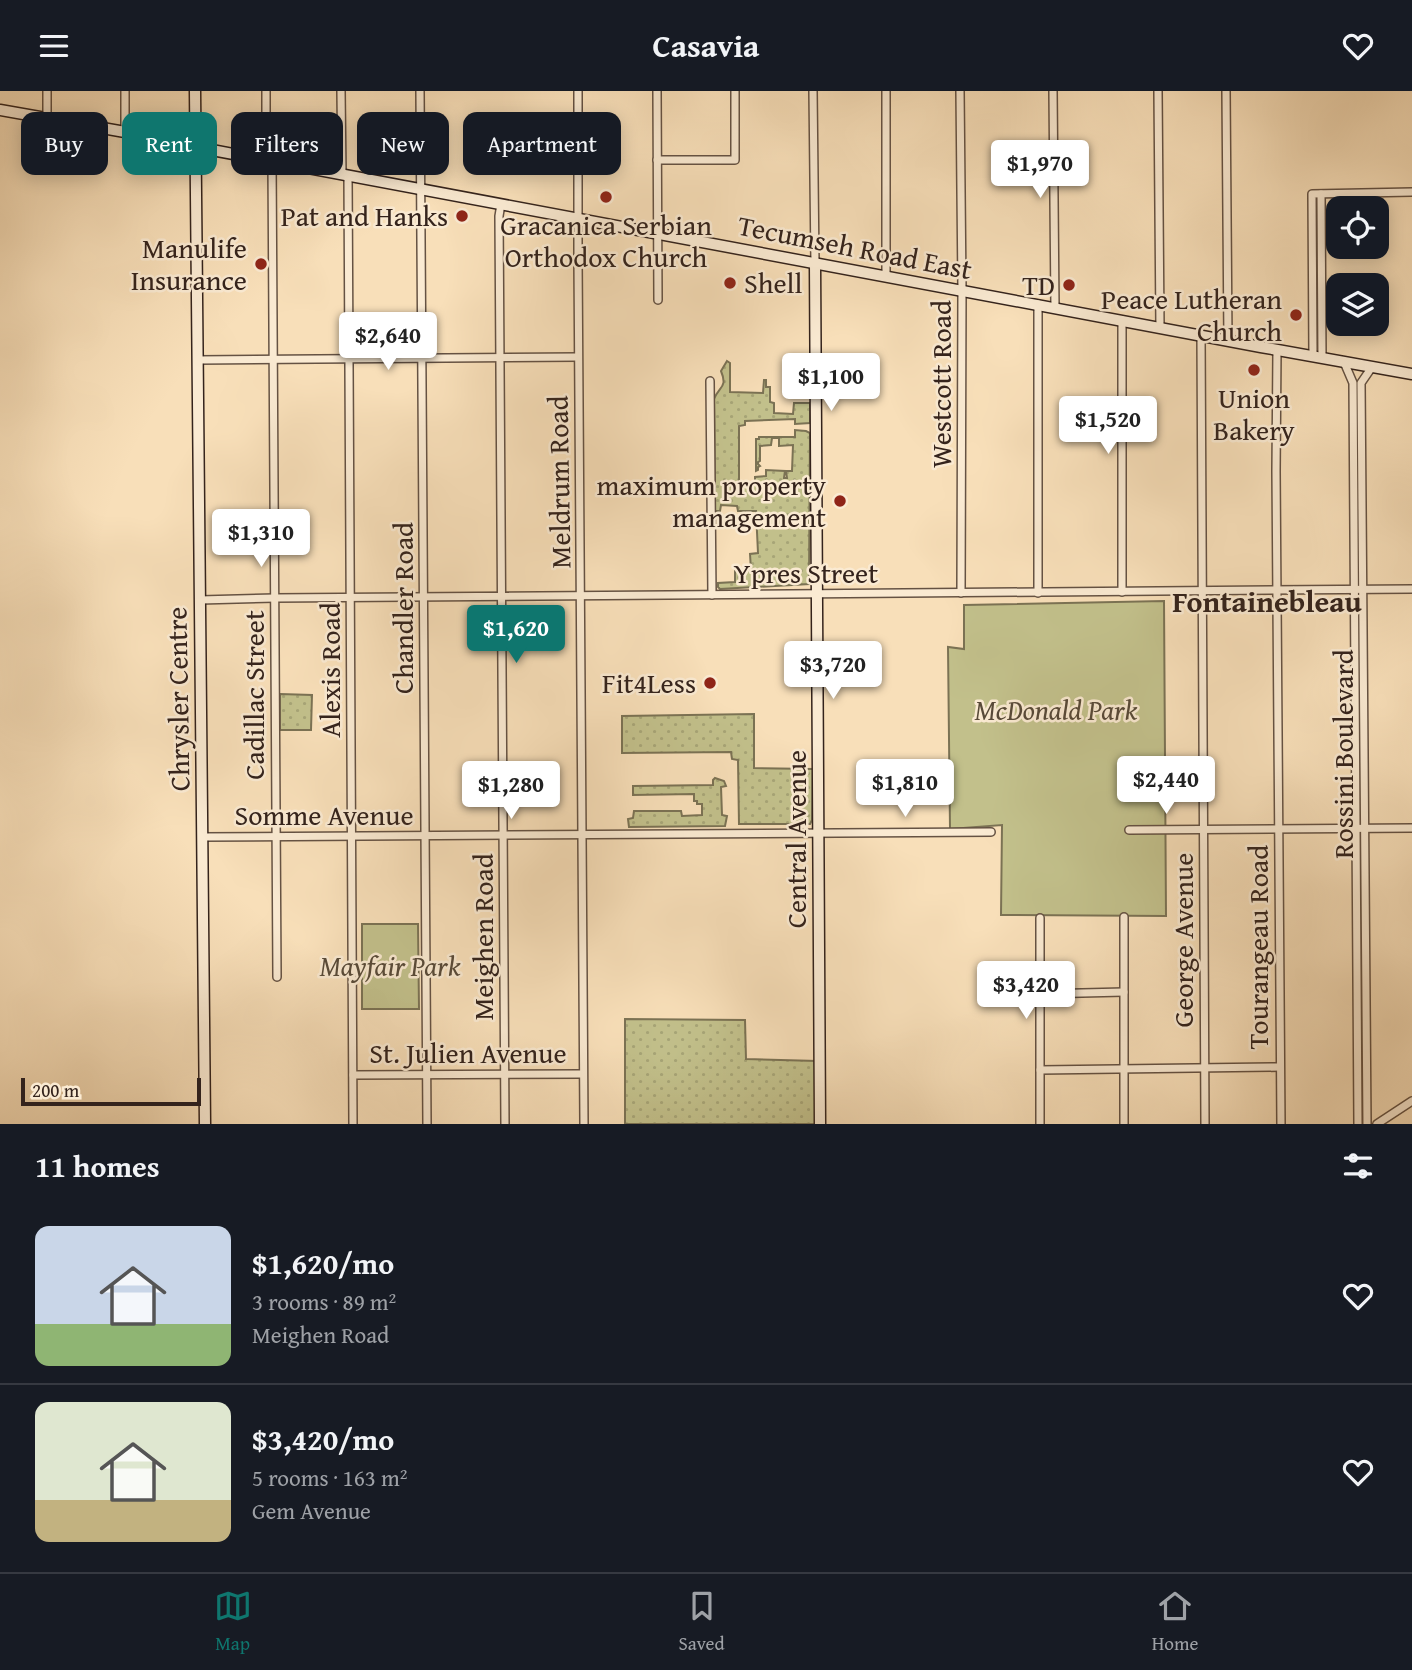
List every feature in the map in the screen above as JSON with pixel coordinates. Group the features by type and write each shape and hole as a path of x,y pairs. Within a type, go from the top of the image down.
{"street":[{"path":"47,91 47,112"},
{"path":"125,91 125,112"},
{"name":"Chrysler Centre","path":"195,91 195,112"},
{"name":"Cadillac Street","path":"266,91 267,112"},
{"name":"Alexis Road","path":"341,91 349,359 353,1124"},
{"name":"Chandler Road","path":"420,91 427,1124"},
{"name":"Meldrum Road","path":"578,91 584,1124"},
{"path":"657,91 658,300"},
{"path":"657,160 735,160 735,91"},
{"name":"Central Avenue","path":"813,91 820,1124"},
{"path":"886,91 886,276"},
{"name":"Westcott Road","path":"960,91 961,593"},
{"path":"1053,91 1055,307"},
{"path":"1158,91 1160,327"},
{"path":"1226,91 1228,341"},
{"name":"Tecumseh Road East","path":"0,110 21,114"},
{"name":"Tecumseh Road East","path":"345,174 1412,374"},
{"name":"Chrysler Centre","path":"196,175 205,1124"},
{"name":"Cadillac Street","path":"269,175 277,977"},
{"path":"1316,194 1412,192"},
{"path":"1316,194 1322,307 1317,357"},
{"path":"1316,194 1313,307 1317,357"},
{"name":"Meighen Road","path":"501,204 505,1124"},
{"path":"1038,304 1038,593"},
{"path":"1313,307 1322,307"},
{"path":"1122,320 1122,592"},
{"name":"George Avenue","path":"1201,335 1205,1124"},
{"name":"Tourangeau Road","path":"1277,350 1281,1124"},
{"path":"198,360 578,357"},
{"name":"Rossini Boulevard","path":"1344,362 1357,383 1360,828 1358,1124"},
{"path":"1357,383 1371,367"},
{"path":"710,381 712,595"},
{"name":"Ypres Street","path":"200,600 1412,589"},
{"name":"Rossini Boulevard","path":"1360,828 1367,1124"},
{"path":"1129,830 1412,828"},
{"name":"Somme Avenue","path":"202,837 991,832"},
{"path":"1124,917 1124,1124"},
{"path":"1040,918 1040,1124"},
{"path":"1040,994 1124,992"},
{"path":"1040,1070 1280,1067"},
{"name":"St. Julien Avenue","path":"353,1075 583,1074"},
{"path":"1377,1124 1412,1101"}],"green space":[{"path":"727,361 730,363 730,392 763,393 766,380 766,387 770,387 770,402 774,403 774,413 793,414 794,403 810,403 810,423 795,424 795,419 745,421 745,425 739,426 739,485 755,485 755,477 766,476 766,470 785,471 784,478 787,478 786,471 792,471 793,445 779,446 779,438 772,438 771,445 760,446 760,466 756,471 756,439 759,437 795,437 795,430 810,433 809,584 718,587 718,583 735,582 735,571 742,570 745,574 745,570 751,570 750,554 758,553 756,511 738,511 737,506 721,505 720,511 715,511 714,399 723,384 721,371"},
{"name":"McDonald Park","path":"1164,601 1166,916 1001,915 1002,825 950,829 948,647 964,649 964,605"},
{"path":"280,694 312,695 311,730 280,730"},
{"path":"754,714 754,768 813,769 810,824 739,824 738,760 732,759 731,752 622,753 622,716"},
{"path":"715,778 724,781 726,786 721,787 722,815 727,816 725,826 629,827 628,819 633,818 634,811 681,811 682,816 702,815 702,804 694,801 694,794 633,795 633,786 713,785"},
{"name":"Mayfair Park","path":"362,924 418,924 419,1009 362,1009"},
{"path":"625,1019 745,1020 746,1059 817,1061 817,1124 625,1124"}],"place":[{"name":"Gracanica Serbian Orthodox Church","path":"606,197"},
{"name":"Pat and Hanks","path":"462,216"},
{"name":"Manulife Insurance","path":"261,264"},
{"name":"Shell","path":"730,283"},
{"name":"TD","path":"1069,285"},
{"name":"Peace Lutheran Church","path":"1296,315"},
{"name":"Union Bakery","path":"1254,370"},
{"name":"maximum property management","path":"840,501"},
{"name":"Fit4Less","path":"710,683"}],"district":[{"name":"Fontainebleau","path":"1267,602"}]}
